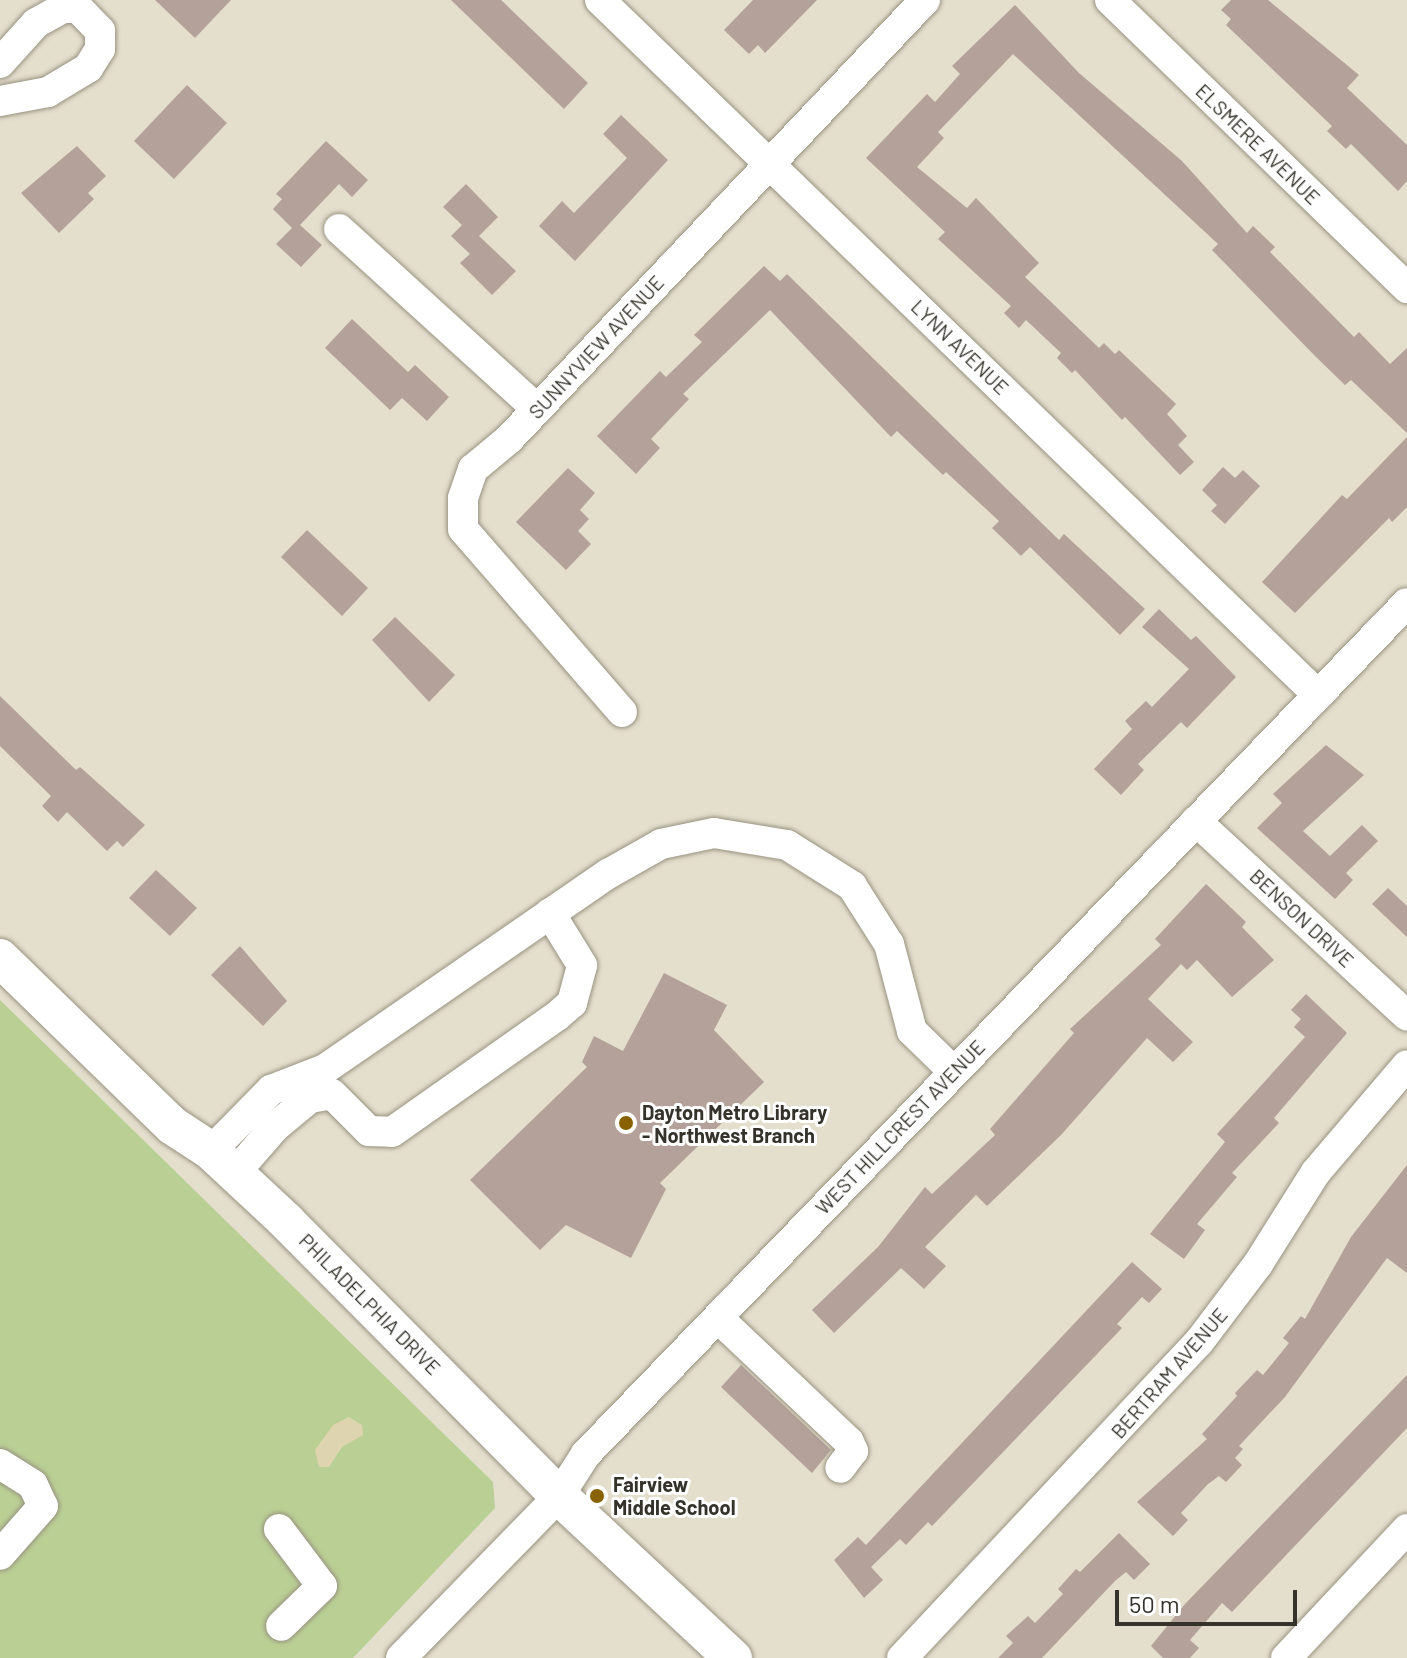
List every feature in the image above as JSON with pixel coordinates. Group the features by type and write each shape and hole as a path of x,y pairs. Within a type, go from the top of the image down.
{"main road":[{"name":"PHILADELPHIA DRIVE","path":"0,958 173,1126 223,1162 559,1496 733,1658"}],"street":[{"name":"LYNN AVENUE","path":"600,0 1318,695"},
{"name":"SUNNYVIEW AVENUE","path":"622,712 463,529 463,498 473,469 537,409 925,0"},
{"name":"ELSMERE AVENUE","path":"1110,0 1407,288"},
{"path":"0,63 36,23 63,8 78,8 100,31 100,49 88,68 48,92 0,101"},
{"path":"339,229 537,409"},
{"name":"WEST HILLCREST AVENUE","path":"401,1658 559,1496 586,1454 1406,604"},
{"name":"BENSON DRIVE","path":"1196,821 1407,1016"},
{"path":"311,1086 550,913 661,844 738,833 787,845 830,868 870,909 889,944 912,1031 953,1071"},
{"path":"223,1162 271,1090 311,1086 332,1094 369,1131 392,1132 557,1016 572,1003 582,965 550,913"},
{"name":"BERTRAM AVENUE","path":"902,1658 1199,1342 1258,1264 1316,1172 1407,1065"},
{"path":"718,1318 849,1442 853,1451 840,1468"},
{"path":"0,1464 33,1485 43,1506 0,1555"},
{"path":"279,1529 322,1586 281,1626"},
{"path":"1286,1658 1407,1529"}],"green space":[{"path":"0,1000 493,1482 495,1508 353,1658 0,1658"}],"sand":[{"path":"349,1417 362,1425 363,1435 342,1447 329,1467 319,1467 315,1450 333,1425"}],"building":[{"path":"155,0 231,0 195,38"},
{"path":"451,0 501,0 588,83 564,109"},
{"path":"753,0 817,0 765,53 758,45 749,54 724,30"},
{"path":"1231,0 1268,0 1359,75 1347,88 1407,145 1407,181 1398,191 1351,144 1346,149 1327,131 1332,126 1226,25 1231,19 1221,10"},
{"path":"1015,5 1079,73 1182,161 1247,233 1253,226 1275,247 1270,252 1354,337 1359,332 1390,364 1407,348 1407,433 1351,380 1345,385 1212,250 1218,244 1013,54 938,132 944,138 917,167 967,208 976,198 1039,263 1025,277 1099,348 1104,343 1115,354 1119,350 1176,404 1167,414 1187,436 1178,445 1194,462 1180,475 1125,417 1122,420 1075,370 1072,373 1057,358 1061,353 1026,320 1019,328 1004,313 1011,306 938,239 945,232 866,158 927,94 935,102 960,74 952,66"},
{"path":"187,85 227,123 174,179 134,141"},
{"path":"621,115 668,160 575,261 539,226 562,201 574,213 627,158 603,134"},
{"path":"326,141 368,180 352,197 339,184 300,225 322,245 301,267 276,244 292,228 273,209 282,199 276,194"},
{"path":"77,146 106,176 88,193 94,199 59,233 21,193"},
{"path":"466,184 498,217 479,236 516,271 492,295 460,263 470,254 451,236 462,225 443,207"},
{"path":"764,266 780,281 787,274 1059,540 1064,534 1145,609 1120,635 1030,547 1021,556 992,528 999,521 946,472 943,475 897,431 891,437 770,310 683,394 689,399 651,439 660,448 636,474 597,436 660,371 666,377 702,342 694,335"},
{"path":"352,319 408,372 415,365 449,397 427,421 402,398 390,410 325,348"},
{"path":"1407,437 1407,507 1392,522 1389,518 1295,613 1262,582 1342,495 1347,499"},
{"path":"1223,467 1235,478 1243,470 1260,486 1225,524 1211,511 1217,505 1202,490"},
{"path":"568,468 595,493 580,510 589,519 578,531 591,544 566,570 516,522"},
{"path":"307,530 368,588 342,616 281,557"},
{"path":"1159,609 1191,640 1196,636 1236,677 1187,728 1181,722 1138,764 1144,770 1121,795 1094,769 1132,729 1125,721 1146,701 1152,707 1189,669 1142,627"},
{"path":"395,617 455,675 429,702 372,640"},
{"path":"0,696 76,770 80,767 145,825 123,847 117,841 107,851 67,812 58,822 42,806 51,796 0,746"},
{"path":"1326,745 1364,775 1303,831 1330,856 1362,825 1378,841 1346,873 1353,880 1335,899 1257,828 1282,803 1273,794"},
{"path":"156,870 197,908 170,936 129,898"},
{"path":"1206,884 1246,922 1242,927 1274,960 1232,997 1197,960 1187,970 1181,964 1148,999 1193,1042 1173,1062 1147,1038 1061,1135 987,1206 976,1195 925,1247 946,1266 924,1289 901,1268 834,1333 812,1310 878,1247 925,1187 932,1194 995,1135 990,1129 1074,1033 1070,1029 1161,945 1155,939"},
{"path":"1388,888 1407,906 1407,937 1372,904"},
{"path":"240,946 287,1001 263,1026 211,975"},
{"name":"Dayton Metro Library - Northwest Branch","path":"664,973 727,1005 714,1030 764,1082 660,1183 666,1189 631,1258 566,1225 540,1250 470,1180 587,1067 582,1062 594,1036 623,1051"},
{"path":"1306,994 1347,1033 1274,1118 1279,1123 1232,1173 1237,1177 1197,1224 1205,1230 1184,1259 1150,1234 1225,1142 1217,1134 1305,1037 1294,1027 1301,1019 1291,1010"},
{"path":"1407,1165 1407,1273 1387,1258 1285,1397 1239,1446 1243,1449 1235,1458 1242,1465 1226,1482 1219,1476 1208,1484 1181,1513 1188,1520 1173,1536 1137,1502 1207,1439 1202,1434 1237,1396 1235,1393 1257,1370 1263,1375 1289,1343 1283,1338 1301,1316 1305,1319 1351,1237"},
{"path":"1132,1262 1162,1289 1149,1303 1142,1297 1117,1324 1122,1328 932,1526 928,1522 906,1545 900,1539 871,1567 883,1580 864,1598 834,1560 858,1537 866,1545"},
{"path":"741,1365 831,1450 812,1473 721,1387"},
{"path":"1407,1375 1407,1428 1232,1612 1222,1603 1190,1640 1199,1648 1190,1658 1163,1658 1151,1646 1185,1604"},
{"path":"1119,1533 1150,1564 1134,1580 1126,1572 1115,1581 1042,1658 998,1658 1013,1643 1006,1636 1028,1616 1035,1623 1063,1594 1058,1589 1076,1569 1080,1572"}],"place":[{"name":"Dayton Metro Library - Northwest Branch","path":"626,1123"},
{"name":"Fairview Middle School","path":"597,1496"}]}
